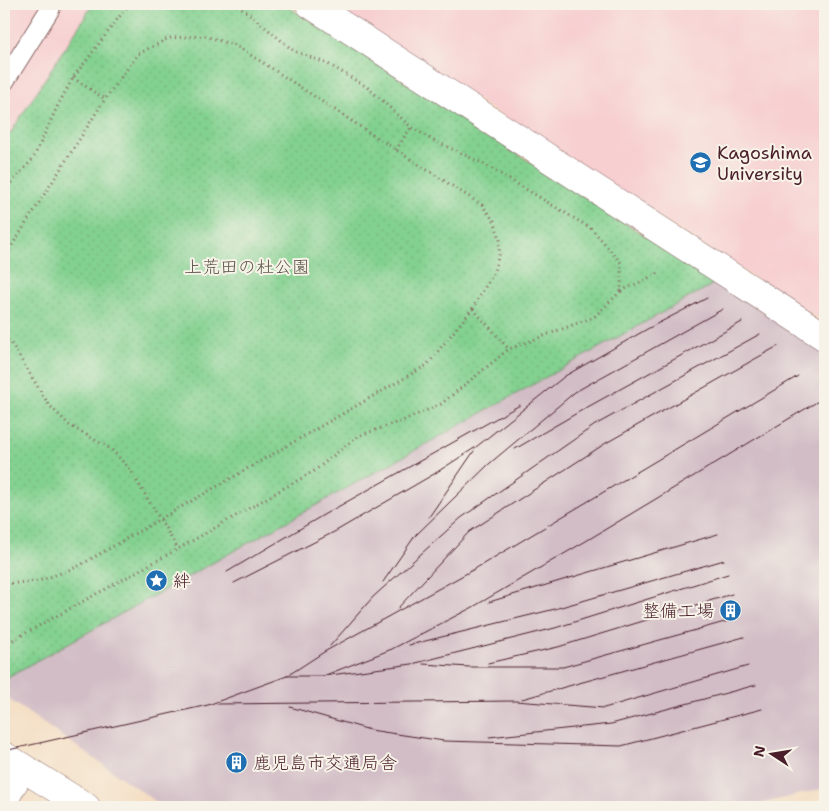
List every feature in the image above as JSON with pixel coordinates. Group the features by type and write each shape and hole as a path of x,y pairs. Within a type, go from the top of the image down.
{"street":[{"path":"310,4 825,337"},
{"path":"4,800 13,762 86,807"}],"lane":[{"path":"4,82 50,9"}],"path":[{"path":"4,190 33,159 73,78 129,4"},
{"path":"4,645 314,471 358,436 402,421 441,404 509,349 594,317 621,291 621,263 592,229 484,164 411,127 367,87 328,64 294,51 237,4"},
{"path":"4,258 105,99 138,54 170,38 206,36 236,46 482,205 494,221 500,239 499,255 493,274 472,309 427,365 77,567 39,581 4,584"},
{"path":"73,78 105,99"},
{"path":"396,150 411,127"},
{"path":"472,309 509,349"},
{"path":"4,337 11,343 49,405 69,425 111,449 130,468 178,549"}],"shaded area":[{"path":"4,4 93,4 4,143"},
{"name":"Kagoshima University","path":"328,4 825,4 825,323"},
{"path":"717,282 825,351 825,788 748,807 164,807 4,696 4,679"}],"green space":[{"name":"上荒田の杜公園","path":"93,4 284,4 717,282 4,679 4,143"}],"tram line":[{"path":"234,583 336,531 434,474 476,447 565,376 649,328 707,298"},
{"path":"414,537 489,464 575,392 723,309"},
{"path":"515,449 742,322"},
{"path":"330,646 373,597 461,518 595,425 760,334"},
{"path":"397,609 469,532 606,443 778,346"},
{"path":"4,751 208,705 287,676 324,652 478,567 798,376"},
{"path":"323,676 392,649 473,607 825,397"},
{"path":"227,572 325,514 520,405"},
{"path":"429,517 474,451"},
{"path":"383,582 417,533"},
{"path":"489,602 718,534"},
{"path":"409,645 551,610 724,560"},
{"path":"287,676 323,676 412,664 555,628 728,574"},
{"path":"488,663 558,647 732,594"},
{"path":"423,664 469,667 563,667 739,618"},
{"path":"522,699 744,637"},
{"path":"217,704 515,701 604,708 748,666"},
{"path":"489,737 611,724 756,685"},
{"path":"290,707 370,730 444,741 621,746 762,709"},
{"path":"4,799 18,807"}],"place":[{"name":"Kagoshima University","path":"701,163"},
{"name":"絆","path":"157,581"},
{"name":"整備工場","path":"730,611"},
{"name":"鹿児島市交通局舎","path":"237,763"}]}
